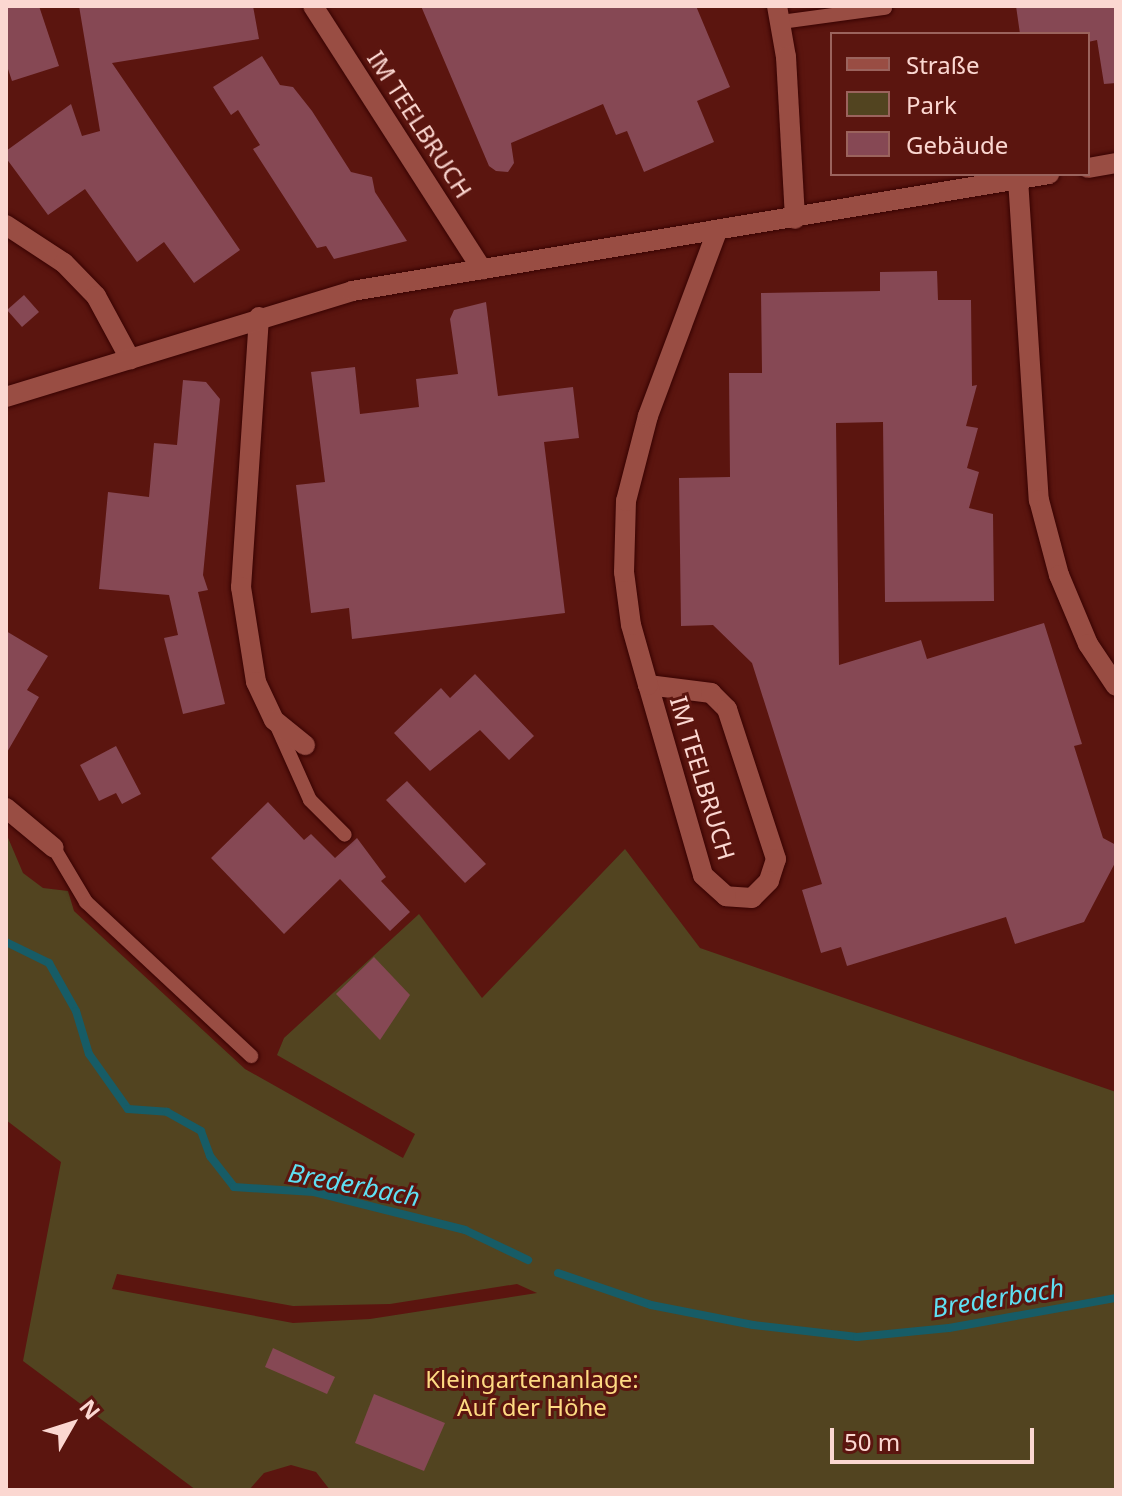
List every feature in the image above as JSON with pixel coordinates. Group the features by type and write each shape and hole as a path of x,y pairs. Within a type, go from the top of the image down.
{"street":[{"name":"IM TEELBRUCH","path":"313,6 482,269"},
{"path":"779,14 795,219"},
{"path":"1090,168 1116,163"},
{"path":"6,397 352,291 1037,176"},
{"path":"1018,179 1039,500 1059,575 1088,644 1116,686"},
{"path":"6,225 64,263 96,296 130,359"},
{"name":"IM TEELBRUCH","path":"648,685 711,693 727,709 776,859 769,881 752,898 726,896 703,875 648,685 631,625 624,572 626,501 648,416 717,231"},
{"path":"259,317 241,587 256,682 274,720 305,745"},
{"path":"6,808 54,848"}],"lane":[{"path":"779,14 885,8"},
{"path":"274,720 310,800 345,835"},
{"path":"54,848 86,902 251,1056"}],"green space":[{"name":"Kleingartenanlage: Auf der Höhe","path":"6,833 23,873 43,888 68,891 74,911 245,1069 403,1158 415,1134 277,1055 284,1038 419,914 482,998 625,849 700,948 1116,1092 1116,1490 330,1490 316,1472 291,1465 264,1473 249,1490 196,1490 23,1361 61,1162 6,1120","holes":["117,1274 293,1306 390,1304 517,1284 537,1293 370,1319 293,1323 112,1289"]}],"building":[{"path":"6,6 39,6 59,66 12,81 6,63"},
{"path":"79,6 253,6 259,39 112,63 240,250 194,283 164,242 137,262 85,189 48,215 6,158 6,151 71,104 82,136 100,131"},
{"path":"421,6 696,6 730,87 697,101 714,142 644,172 627,131 616,135 603,104 511,143 514,163 508,172 496,171 489,166"},
{"path":"1016,6 1116,6 1116,83 1104,84 1097,40 1090,42 1090,32 1020,32"},
{"path":"262,56 280,85 293,87 312,111 351,172 372,177 375,192 407,241 334,259 326,246 317,248 253,149 260,145 238,110 231,115 213,87"},
{"path":"937,271 938,300 971,300 972,386 977,385 966,426 978,428 967,468 979,472 969,508 993,514 994,601 885,602 883,422 836,423 839,665 921,640 927,659 1044,623 1082,744 1074,746 1103,838 1116,845 1116,861 1084,922 1015,944 1006,917 847,966 841,947 821,953 802,890 822,884 752,663 713,625 681,626 679,478 730,477 729,373 762,373 761,293 880,291 880,272"},
{"path":"24,295 39,312 22,327 7,310"},
{"path":"486,302 498,396 573,387 579,438 544,442 565,613 352,639 349,608 311,613 296,485 325,482 311,372 355,367 360,414 419,407 416,379 458,374 450,319 454,310"},
{"path":"183,380 206,382 220,399 203,575 208,590 198,592 225,704 183,714 164,638 178,635 169,595 99,589 108,492 149,497 154,443 177,445"},
{"path":"6,631 48,656 27,690 39,697 6,754"},
{"path":"475,674 534,736 509,760 480,730 430,771 394,733 441,688 450,698"},
{"path":"116,746 141,794 122,804 116,793 99,801 80,765"},
{"path":"407,781 486,864 465,883 386,800"},
{"path":"268,802 304,840 311,834 335,858 357,838 386,877 381,881 410,912 390,931 340,879 284,934 211,858"},
{"path":"374,957 410,995 380,1040 336,994"},
{"path":"273,1348 335,1377 327,1394 265,1367"},
{"path":"374,1394 445,1423 424,1471 355,1443"}],"waterway":[{"name":"Brederbach","path":"6,942 49,963 76,1011 89,1054 128,1109 167,1112 201,1131 210,1156 234,1187 314,1192 465,1230 528,1260"},
{"name":"Brederbach","path":"558,1273 651,1305 753,1325 857,1337 949,1328 1116,1298"}]}
